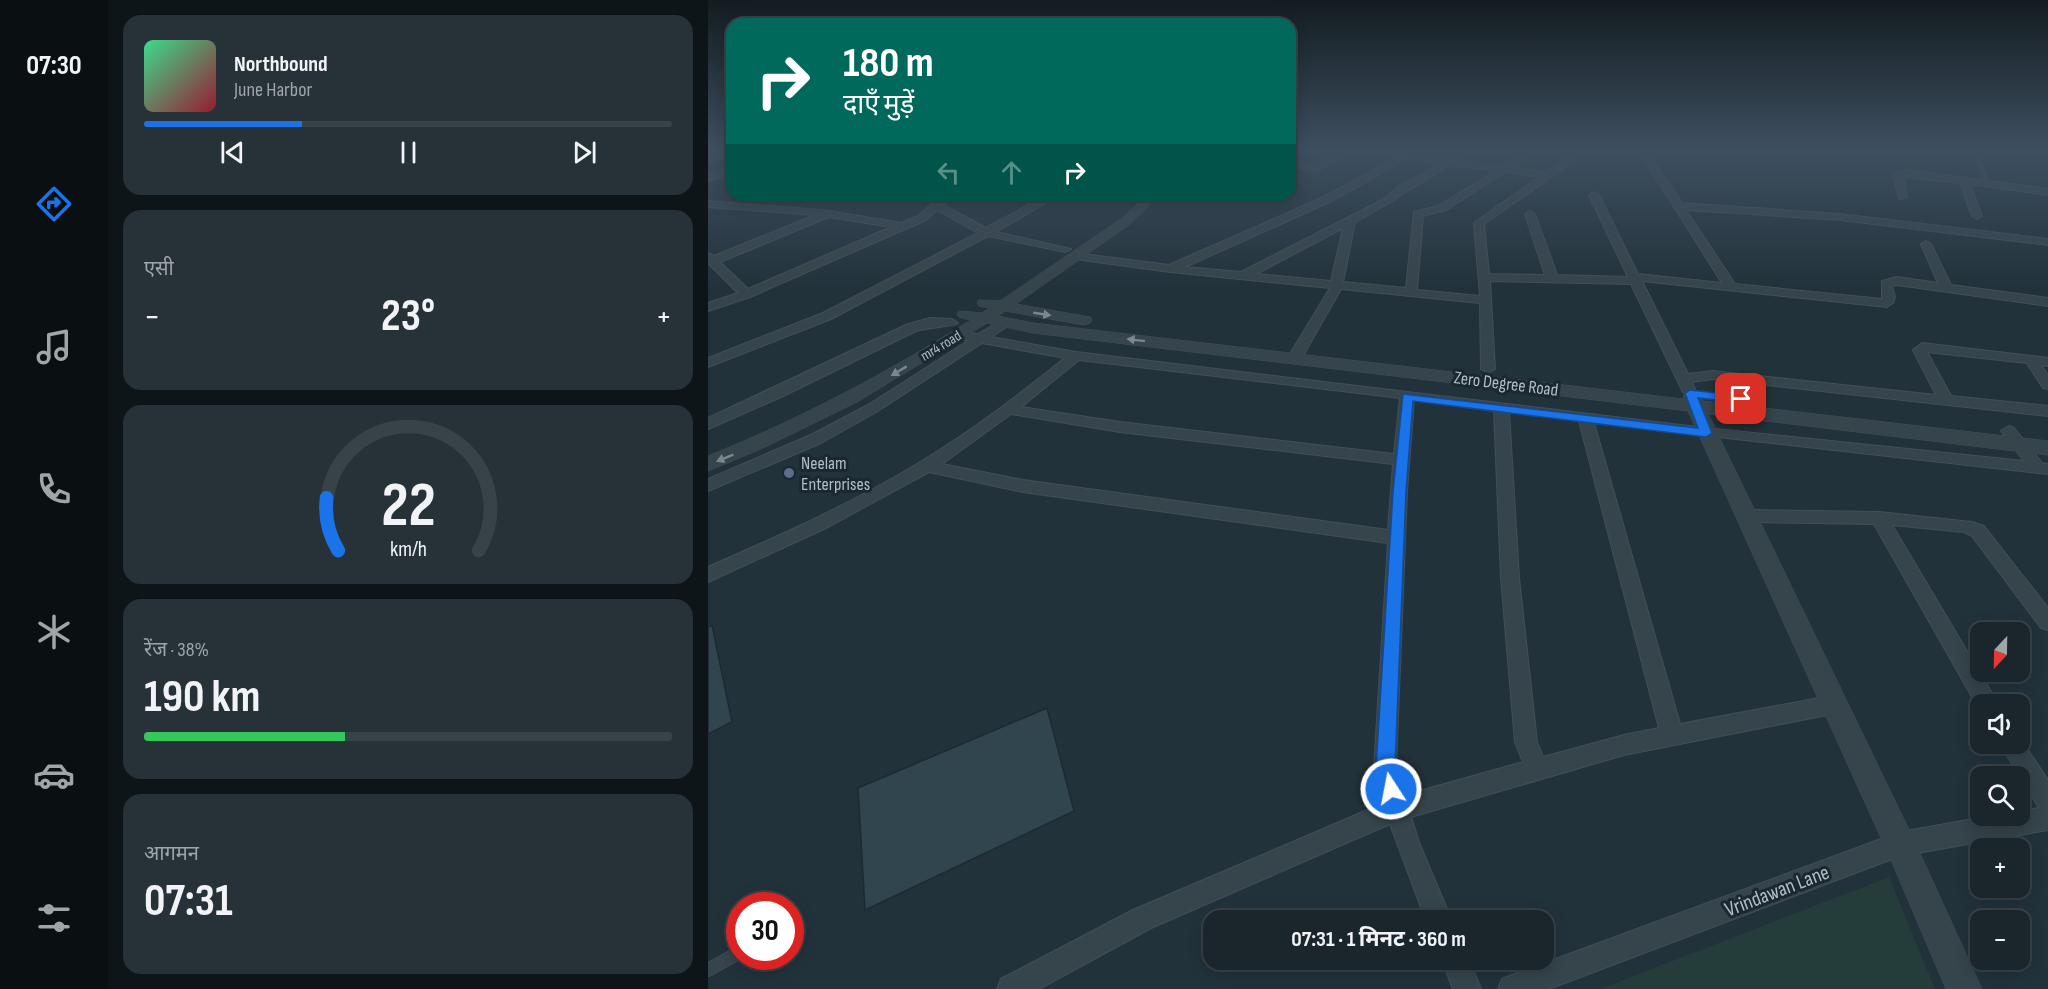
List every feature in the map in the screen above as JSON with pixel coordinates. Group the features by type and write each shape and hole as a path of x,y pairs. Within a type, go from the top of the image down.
{"street":[{"path":"1170,269 1191,257 1250,235 1337,194"},
{"path":"1242,276 1350,221 1397,194"},
{"path":"1411,294 1418,214 1442,208 1464,194"},
{"path":"1488,369 1486,300 1479,222 1518,194"},
{"path":"1671,194 1731,287"},
{"path":"1969,194 1977,216"},
{"path":"1594,195 1690,393 1706,433 1900,844 1964,989"},
{"path":"708,308 746,294 922,218 941,201"},
{"path":"1036,201 1042,202"},
{"path":"984,311 1070,252 1132,201"},
{"path":"708,485 816,439 873,408 981,339 1070,252 1128,220 1148,201"},
{"path":"708,363 827,316 1042,202"},
{"path":"708,204 828,214 902,226"},
{"path":"935,206 987,233 1070,252 1170,269 1486,300"},
{"path":"1679,206 1840,217 2048,242"},
{"path":"746,294 710,259 828,214"},
{"path":"1530,214 1552,279"},
{"path":"1298,353 1336,286 1350,221"},
{"path":"1926,244 1946,287"},
{"path":"1483,277 1635,279 1887,303 1889,297 1886,284 1890,281 2048,302"},
{"name":"Zero Degree Road","path":"959,324 984,311 1298,353 1690,393"},
{"path":"708,424 776,394 911,328 930,322 959,324 981,339 1076,356 1273,378 1407,397 1706,433 2042,468"},
{"name":"mr4 road","path":"708,450 815,403 959,324"},
{"name":"mr4 road","path":"708,465 768,441 815,418 959,324"},
{"path":"1946,400 1923,357 1920,350 1922,347 2048,362"},
{"name":"Zero Degree Road","path":"1298,353 1488,369 1690,393 2014,438 2048,448"},
{"path":"708,575 808,531 926,466 1076,356"},
{"path":"2031,360 2048,386"},
{"path":"1690,393 1713,375 2048,411"},
{"path":"1407,397 1385,768 1408,845 1435,910"},
{"path":"1501,408 1510,578 1526,742 1537,770"},
{"path":"1006,409 1120,427 1402,460"},
{"path":"1585,418 1672,736"},
{"name":"Zero Degree Road","path":"2014,438 2048,435"},
{"path":"2014,438 2042,468 2048,480"},
{"path":"926,466 1034,487 1397,538"},
{"path":"1746,516 1879,518 1950,523 1978,531 2048,622"},
{"path":"1879,518 1982,694"},
{"path":"1011,989 1142,919 1397,809 1624,745 1835,705"},
{"path":"2017,754 2048,801"},
{"name":"Vrindawan Lane","path":"1512,989 1713,916 1900,844 2048,818"},
{"path":"1459,970 1467,989"}],"lane":[{"path":"708,970 726,960"}],"green space":[{"path":"1889,877 1935,989 1600,989"}],"building":[{"path":"712,625 732,722 708,734 708,627"},
{"path":"1047,708 1074,811 865,910 858,788"}],"place":[{"name":"Neelam Enterprises","path":"789,473"}],"route":[{"path":"1391,789 1385,768 1407,397 1706,433 1690,393 1741,399"}]}
